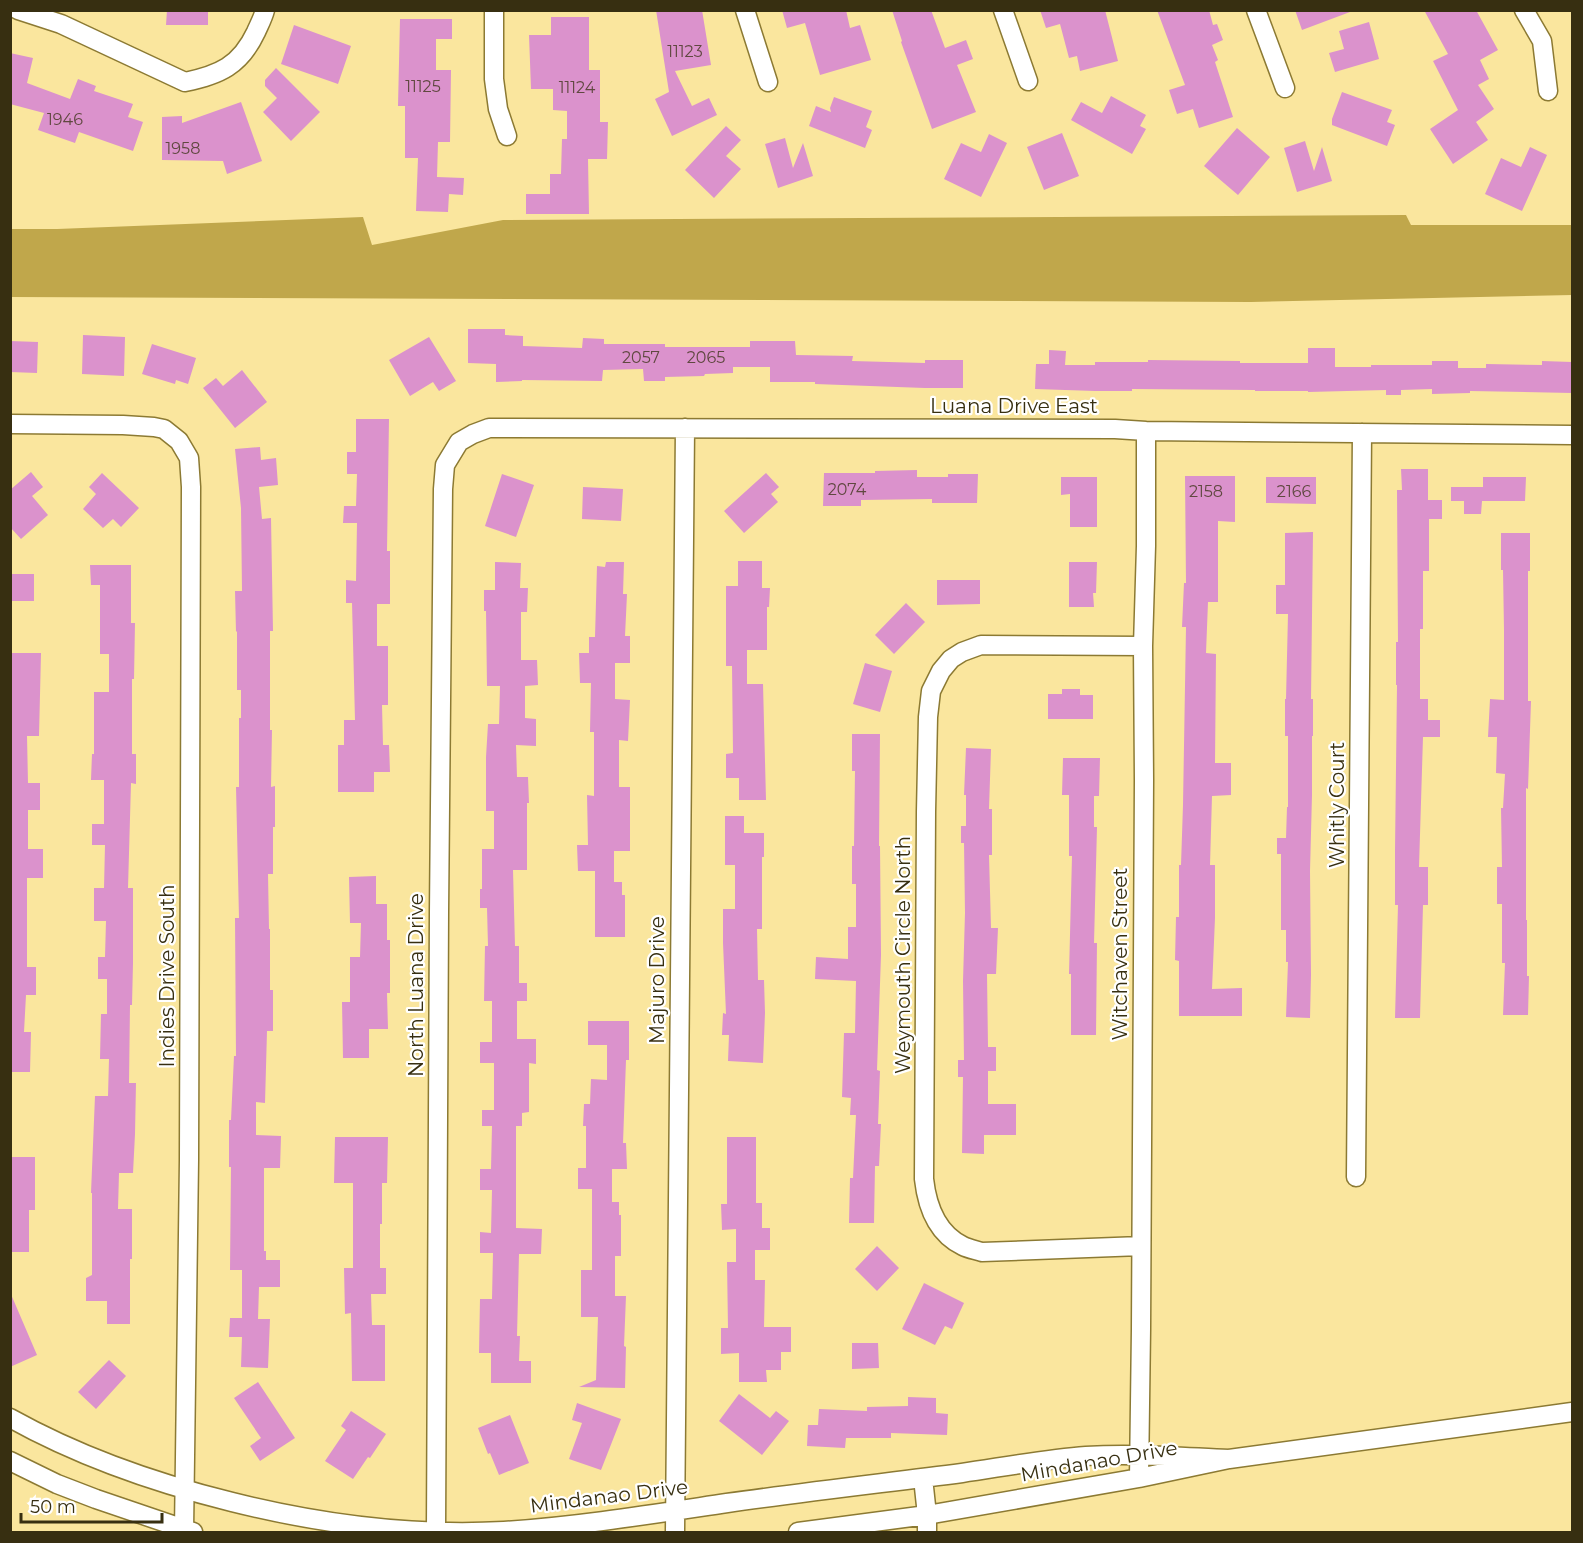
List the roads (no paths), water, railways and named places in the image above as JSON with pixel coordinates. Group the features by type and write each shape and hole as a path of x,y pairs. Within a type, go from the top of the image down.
{"street":[{"path":"18,10 70,28 185,82 207,78 231,66 250,45 265,10"},
{"path":"494,10 494,79 498,109 507,136"},
{"path":"745,10 768,82"},
{"path":"1003,10 1028,81"},
{"path":"1256,10 1286,87"},
{"path":"1524,10 1542,41 1548,91"},
{"name":"Indies Drive South","path":"10,424 123,424 154,427 164,429 179,441 189,458 191,487 189,1160 185,1490 187,1532"},
{"name":"Luana Drive East","path":"459,442 489,428 1115,429 1572,435"},
{"name":"Majuro Drive","path":"675,1533 685,428"},
{"name":"Witchaven Street","path":"1139,1479 1142,1329 1143,646 1146,431"},
{"name":"Whitly Court","path":"1356,1177 1362,433"},
{"name":"North Luana Drive","path":"436,1532 443,489 445,465 459,442"},
{"name":"Weymouth Circle North","path":"1141,1246 982,1252 962,1246 944,1232 933,1217 926,1196 924,1179 926,812 928,717 932,691 941,671 951,659 981,645 1143,646"},
{"name":"Mindanao Drive","path":"798,1533 927,1524 1229,1459 1572,1412"},
{"name":"Mindanao Drive","path":"10,1418 100,1461 185,1490 262,1509 317,1519 436,1532 539,1528 1085,1456 1139,1455 1229,1459"},
{"path":"10,1461 77,1491 187,1532"},
{"path":"923,1478 927,1524"}]}
